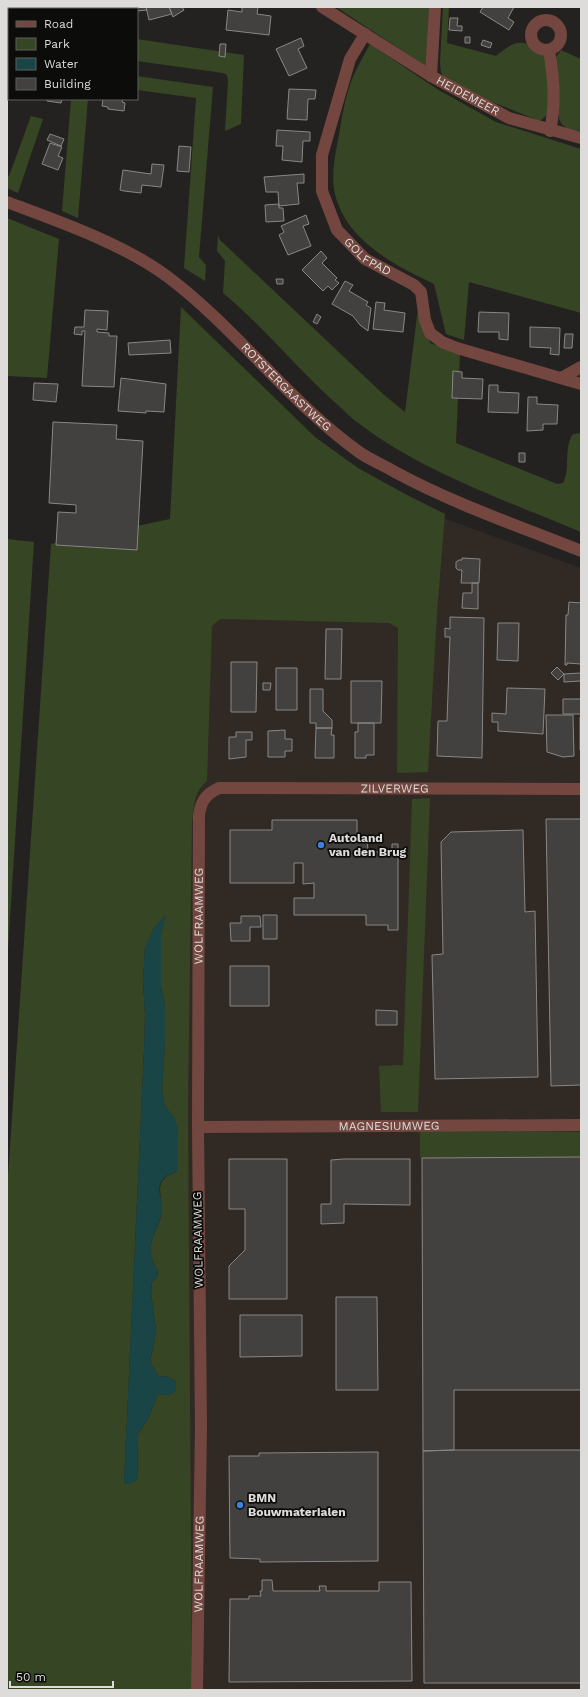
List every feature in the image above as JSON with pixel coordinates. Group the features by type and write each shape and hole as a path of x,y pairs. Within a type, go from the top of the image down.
{"street":[{"name":"HEIDEMEER","path":"322,7 431,76 509,118 550,131 581,138"},
{"path":"431,76 435,7"},
{"name":"GOLFPAD","path":"365,34 350,59 322,155 322,191 337,230 365,259 414,285 421,292 425,320 430,333 442,342 457,348 581,384"},
{"path":"549,50 554,92 554,114 550,131"},
{"name":"ROTSTERGAASTWEG","path":"7,202 120,248 167,276 221,322 318,420 361,453 412,481 463,504 581,551"},
{"path":"563,378 581,367"},
{"name":"ZILVERWEG","path":"210,792 219,788 581,789"},
{"name":"WOLFRAAMWEG","path":"197,1690 201,1426 198,1127 199,815 202,801 210,792"},
{"name":"MAGNESIUMWEG","path":"198,1127 581,1125"}],"shaded area":[{"path":"443,518 581,568 581,1690 180,1690 189,814 204,772 210,623"}],"green space":[{"path":"336,7 429,7 427,67"},
{"path":"443,7 449,7 447,43 496,56 510,46 522,43 533,47 546,59 549,75 547,115 540,121 487,100 444,78 441,72 440,63"},
{"path":"138,39 244,55 241,124 225,131 228,81 227,75 223,73 138,61"},
{"path":"370,44 437,89 496,122 581,149 581,313 469,282 464,340 446,334 434,284 404,269 376,251 351,227 342,214 336,198 333,175 336,150 348,91 355,73"},
{"path":"561,50 581,59 581,131 565,127 559,119 555,59"},
{"path":"138,76 213,87 199,257 206,265 205,281 184,268 196,98 138,90"},
{"path":"71,100 88,100 78,218 62,211"},
{"path":"31,116 43,119 18,193 7,188 7,176 9,176"},
{"path":"7,218 59,239 47,378 7,376"},
{"path":"218,235 220,240 383,394 405,412 419,300 430,343 460,354 456,443 557,484 563,483 567,471 568,445 570,440 573,434 581,433 581,532 439,472 385,442 355,421 223,293 225,261 217,251"},
{"path":"181,307 315,437 358,468 445,514 437,613 428,772 397,773 398,628 389,623 220,619 212,626 207,781 199,790 195,800 192,824 188,1104 192,1690 7,1690 7,1191 51,544 170,519","holes":["165,916 161,935 161,986 165,1007 165,1042 162,1090 165,1107 175,1119 177,1172 168,1175 163,1179 161,1184 161,1217 151,1244 152,1260 158,1271 157,1277 152,1282 151,1293 156,1331 150,1362 158,1376 169,1377 176,1382 176,1390 169,1395 158,1394 148,1419 137,1435 138,1479 129,1484 124,1483 144,1051 145,1014 143,981 145,948 154,928"]},
{"path":"7,539 34,542 7,966"},
{"path":"430,798 418,1112 381,1112 379,1066 403,1065 412,799"},
{"path":"420,1131 581,1132 581,1157 420,1158"}],"water":[{"path":"166,915 161,935 161,986 165,1007 165,1042 162,1090 165,1107 175,1119 178,1129 177,1172 165,1177 161,1181 159,1190 162,1212 151,1244 152,1260 158,1271 157,1277 152,1282 151,1293 156,1331 150,1362 158,1376 169,1377 176,1382 176,1390 169,1395 158,1394 148,1419 137,1435 138,1479 129,1484 124,1483 144,1051 145,1014 143,981 145,947 154,928"}],"building":[{"path":"80,7 104,7 104,8 79,8"},
{"path":"104,7 125,7 125,8"},
{"path":"146,7 147,10 138,11 138,8 125,8"},
{"path":"146,7 169,7 172,14 149,20"},
{"path":"169,7 182,7 184,10 173,17"},
{"path":"242,7 258,7 257,14 271,16 269,35 226,30 228,10 242,12"},
{"path":"483,7 514,7 508,18 514,22 509,30 480,12"},
{"path":"450,18 458,18 457,26 462,26 462,31 449,30"},
{"path":"465,37 470,37 470,43 465,43"},
{"path":"301,38 304,46 298,49 307,68 289,76 276,49"},
{"path":"483,40 492,43 490,48 481,45"},
{"path":"220,44 226,44 225,57 219,56"},
{"path":"289,89 316,90 315,99 308,99 307,120 287,119"},
{"path":"47,100 62,100 61,103"},
{"path":"103,100 123,100 122,102 125,103 124,111 108,109 108,107 102,106"},
{"path":"277,130 310,132 310,141 303,141 302,162 282,160 283,146 276,146"},
{"path":"50,134 64,139 61,146 47,140"},
{"path":"50,143 62,147 58,156 63,158 58,170 42,164"},
{"path":"179,146 191,147 189,172 177,171"},
{"path":"152,164 164,165 161,187 142,185 141,193 120,190 123,170 151,174"},
{"path":"304,174 304,183 297,183 299,204 279,206 278,192 266,192 264,177"},
{"path":"279,204 279,208 283,208 284,221 266,222 265,205"},
{"path":"306,215 309,224 303,226 311,246 288,255 279,235 284,232 281,226"},
{"path":"321,251 327,258 322,263 337,278 335,280 339,283 332,290 328,286 323,291 302,270"},
{"path":"276,279 283,279 283,284 277,284"},
{"path":"345,281 353,285 349,291 368,302 366,305 371,308 368,331 360,325 353,316 332,304"},
{"path":"376,302 385,303 384,310 405,313 403,332 373,329"},
{"path":"85,310 108,311 107,330 97,329 97,332 109,333 109,336 117,336 114,387 82,386 85,331 82,331 82,335 74,334 75,327 84,327"},
{"path":"479,312 509,313 508,340 499,339 499,332 478,332"},
{"path":"317,314 321,317 317,324 313,322"},
{"path":"530,327 560,328 559,355 550,354 551,348 530,347"},
{"path":"565,334 573,334 572,348 564,348"},
{"path":"170,340 171,353 129,355 128,343"},
{"path":"453,371 462,372 462,378 483,379 482,399 452,398"},
{"path":"121,378 166,384 164,412 146,411 146,413 118,411"},
{"path":"34,383 58,384 56,402 33,400"},
{"path":"489,385 498,385 498,392 519,393 518,413 488,412"},
{"path":"528,397 537,397 537,404 558,405 557,424 543,424 543,430 527,431"},
{"path":"53,422 117,425 116,439 143,441 137,550 56,545 58,512 76,513 76,505 49,503"},
{"path":"519,453 525,453 525,462 519,462"},
{"path":"462,558 480,559 479,583 461,583 462,570 458,570 456,568 456,562 462,560"},
{"path":"472,583 478,583 478,609 462,608 463,593 472,593"},
{"path":"569,602 581,603 581,664 567,663 567,665 565,665 566,615 568,615"},
{"path":"450,617 484,618 482,758 437,756 438,721 447,721 450,637 445,637 445,628 450,629"},
{"path":"498,623 519,623 518,661 497,660"},
{"path":"326,629 342,629 341,679 325,679"},
{"path":"231,662 257,662 256,712 231,712"},
{"path":"557,667 564,674 558,680 551,673"},
{"path":"276,668 297,668 297,710 276,710"},
{"path":"581,673 581,681 564,682 564,674"},
{"path":"351,681 382,681 381,723 351,723"},
{"path":"263,683 271,683 270,690 263,690"},
{"path":"507,688 545,689 543,734 498,731 498,722 492,722 492,713 506,714"},
{"path":"310,689 323,689 323,711 332,720 332,728 316,728 316,723 310,723"},
{"path":"563,699 581,699 581,714 563,714"},
{"path":"546,715 573,715 574,756 563,757 547,752"},
{"path":"581,717 581,750 580,750"},
{"path":"358,723 374,723 374,755 366,755 366,758 355,758 355,732 358,732"},
{"path":"316,728 332,728 331,735 334,735 334,758 315,758"},
{"path":"285,730 285,739 292,739 292,751 285,751 285,757 268,757 268,731"},
{"path":"236,732 252,732 252,740 246,740 246,757 229,759 229,737 236,737"},
{"path":"546,819 581,819 581,1085 551,1086"},
{"path":"272,820 357,820 357,836 367,836 368,852 398,852 398,930 388,930 388,925 366,925 366,915 294,915 294,898 314,898 314,883 303,884 303,863 294,863 294,883 230,883 230,830 272,830"},
{"path":"523,830 525,912 535,911 538,1077 435,1079 432,955 443,954 441,842 451,832"},
{"path":"392,844 398,844 398,852 392,852"},
{"path":"263,915 277,915 277,939 263,939"},
{"path":"241,916 260,916 261,927 250,927 250,941 231,941 230,923 241,923"},
{"path":"230,966 269,966 269,1006 230,1006"},
{"path":"376,1010 397,1011 397,1025 376,1025"},
{"path":"581,1157 581,1390 454,1390 454,1450 423,1451 422,1158"},
{"path":"229,1159 287,1159 287,1299 229,1299 229,1266 245,1250 245,1209 229,1209"},
{"path":"410,1159 410,1205 344,1204 344,1223 321,1224 321,1204 331,1204 331,1160"},
{"path":"336,1297 377,1297 378,1390 336,1390"},
{"path":"240,1315 302,1315 302,1356 240,1357"},
{"path":"581,1450 581,1683 424,1683 423,1451"},
{"path":"378,1452 378,1561 260,1562 260,1559 230,1558 229,1456 259,1456 259,1453"},
{"path":"262,1580 272,1580 273,1591 320,1591 319,1586 326,1586 326,1591 379,1591 379,1582 411,1582 412,1681 229,1682 230,1599 249,1599 249,1596 261,1596 260,1591 262,1591"}],"place":[{"name":"Autoland van den Brug","path":"321,845"},
{"name":"BMN Bouwmaterialen","path":"240,1505"}]}
